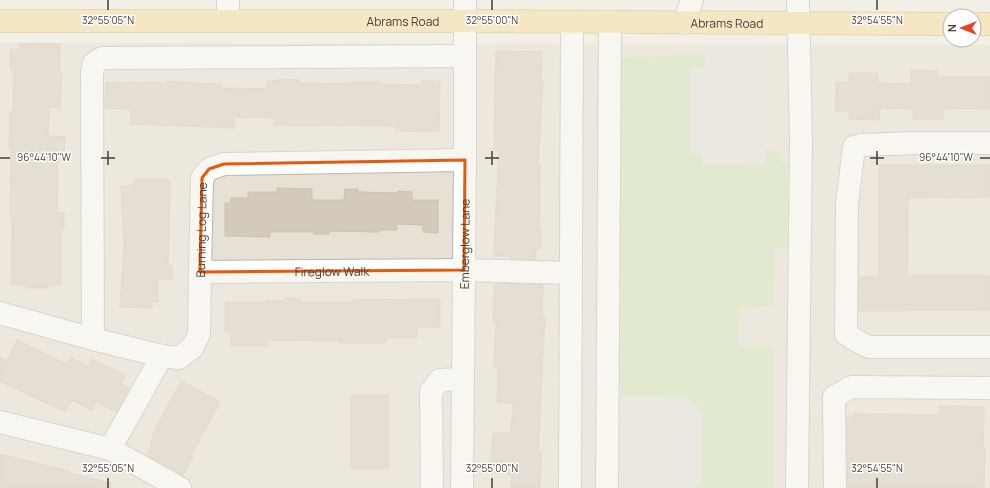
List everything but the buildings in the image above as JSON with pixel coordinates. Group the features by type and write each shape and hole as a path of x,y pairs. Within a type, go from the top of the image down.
{"main road":[{"name":"Abrams Road","path":"0,21 465,21 942,24"}],"street":[{"path":"228,0 228,21"},
{"name":"Emberglow Lane","path":"462,482 465,0"},
{"path":"679,0 684,23"},
{"path":"684,23 692,0"},
{"path":"797,488 801,148 798,0"},
{"path":"570,488 572,22"},
{"path":"607,488 610,23"},
{"path":"93,339 92,73 94,63 102,58 465,56"},
{"path":"990,143 861,145 854,148 847,202 846,334 869,347 990,347"},
{"name":"Burning Log Lane","path":"0,313 93,339 162,356 179,358 193,347 199,334 202,178 209,169 224,164 465,160"},
{"name":"Fireglow Walk","path":"200,272 464,270 571,273"},
{"path":"110,449 162,356"},
{"path":"462,482 432,482 431,391 440,380 463,379"},
{"path":"835,488 834,397 851,387 990,388"},
{"path":"0,422 110,449 180,488"}],"highlighted area":[{"path":"465,160 464,270 200,272 202,178 209,169 224,164"}],"shaded area":[{"path":"0,43 942,45 942,48 982,48 982,45 990,45 990,488 0,488"},
{"path":"766,53 766,164 702,165 702,153 691,153 690,67 705,67 705,54"},
{"path":"622,397 686,398 702,411 702,479 695,488 620,488"}],"green space":[{"path":"705,54 705,67 691,67 702,153 702,165 766,164 766,150 777,152 787,168 787,249 775,248 774,306 740,308 738,346 774,346 773,488 695,488 702,479 686,398 622,397 616,58"}]}
